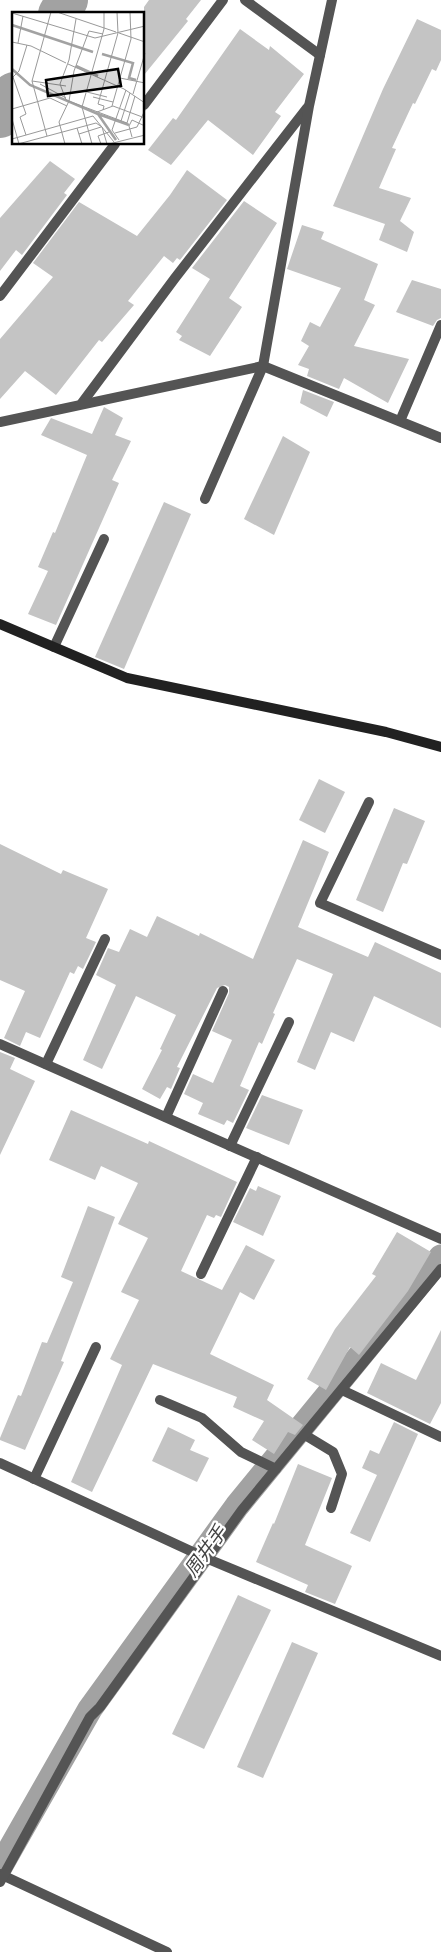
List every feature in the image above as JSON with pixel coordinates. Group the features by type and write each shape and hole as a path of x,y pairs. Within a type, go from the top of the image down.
{"street":[{"path":"145,104 223,0"},
{"path":"244,0 320,55"},
{"path":"205,500 263,366 309,106 332,0"},
{"path":"82,403 175,278 309,106"},
{"path":"0,296 114,145"},
{"path":"400,421 441,325"},
{"path":"0,422 82,403 263,366 441,438"},
{"path":"54,647 104,539"},
{"path":"0,624 127,678 377,730 441,747"},
{"path":"369,802 320,903 441,955"},
{"path":"46,1064 105,939"},
{"path":"166,1117 223,991"},
{"path":"230,1146 289,1022"},
{"path":"0,1044 441,1239"},
{"path":"201,1274 257,1157"},
{"path":"167,1952 1,1877 90,1717 100,1707 242,1510 441,1269"},
{"path":"34,1479 96,1347"},
{"path":"342,1390 441,1437"},
{"path":"160,1400 202,1418 241,1452 276,1468"},
{"path":"305,1436 333,1452 342,1474 330,1508"},
{"path":"0,1463 208,1559 441,1656"}],"building":[{"path":"149,0 201,0 186,19 188,21 145,74 145,12 144,7"},
{"path":"417,19 441,30 441,60 436,71 432,69 415,104 413,103 392,148 396,149 379,188 411,198 400,221 414,232 407,252 379,240 385,224 333,206 383,89"},
{"path":"240,29 269,50 270,46 304,74 275,112 281,116 253,155 208,120 171,165 148,150 173,118 176,120"},
{"path":"50,161 75,179 64,193 67,195 22,255 16,250 0,271 0,218"},
{"path":"187,170 227,200 180,260 177,258 173,263 164,256 128,301 134,305 102,342 99,340 56,395 25,371 0,399 0,339 53,277 33,263 79,202 137,236 170,195"},
{"path":"244,201 277,223 229,298 242,307 210,356 179,340 182,336 176,332 210,279 192,268"},
{"path":"302,225 324,232 321,239 378,264 364,300 375,305 354,346 409,359 388,403 344,378 339,389 307,376 309,369 298,365 309,346 301,341 310,322 320,327 341,288 287,269"},
{"path":"412,280 441,289 441,318 433,326 396,312"},
{"path":"303,390 334,402 327,417 300,403"},
{"path":"104,407 123,418 115,435 131,441 112,480 119,483 56,625 28,614 48,571 38,567 53,532 55,533 87,455 41,435 51,418 92,434"},
{"path":"283,436 310,452 274,535 244,519"},
{"path":"164,502 191,514 124,669 95,657"},
{"path":"319,779 345,792 325,833 299,820"},
{"path":"394,808 425,821 407,864 403,863 383,912 356,900"},
{"path":"303,840 329,852 298,927 368,957 375,942 441,973 441,1028 374,996 354,1042 331,1032 315,1070 297,1062 333,974 297,959 273,1013 275,1014 262,1044 259,1042 240,1086 249,1090 233,1123 227,1120 224,1125 198,1114 203,1103 184,1094 193,1074 213,1083 232,1040 212,1031 229,993 229,987 225,985 217,988 177,1067 180,1068 171,1089 167,1087 160,1099 142,1089 162,1050 160,1049 176,1015 136,996 102,1069 83,1060 116,985 96,975 108,948 119,952 130,929 147,937 157,916 199,936 200,933 253,959"},
{"path":"0,844 61,874 63,870 108,889 86,938 96,942 83,969 78,966 74,974 70,972 40,1038 26,1032 20,1046 4,1038 25,991 0,980"},
{"path":"0,1052 15,1058 10,1069 35,1081 0,1155"},
{"path":"262,1095 303,1110 289,1145 246,1128"},
{"path":"71,1110 148,1144 149,1141 237,1182 221,1217 216,1215 214,1218 207,1215 181,1271 222,1290 246,1245 275,1260 254,1300 240,1292 210,1354 274,1385 267,1400 303,1425 295,1435 288,1432 274,1454 252,1440 264,1421 233,1407 237,1397 153,1364 92,1492 71,1482 122,1365 110,1359 139,1300 121,1292 148,1238 118,1224 138,1183 101,1166 95,1180 49,1160"},
{"path":"258,1186 281,1196 263,1236 233,1222 250,1188 256,1191"},
{"path":"88,1206 115,1217 61,1361 64,1362 25,1450 0,1440 0,1438 18,1395 21,1396 42,1342 47,1343 73,1282 61,1277"},
{"path":"397,1232 431,1252 408,1291 359,1355 350,1347 326,1390 307,1379 335,1329 376,1276 372,1274"},
{"path":"441,1330 441,1403 430,1424 367,1393 381,1363 416,1380"},
{"path":"394,1422 418,1434 370,1542 350,1533 377,1475 362,1468 370,1450 379,1454"},
{"path":"168,1427 195,1440 190,1450 209,1458 197,1482 152,1461"},
{"path":"298,1464 332,1478 305,1545 352,1566 335,1604 305,1592 308,1585 256,1562 274,1524"},
{"path":"238,1595 271,1610 204,1749 172,1734"},
{"path":"292,1642 318,1653 263,1778 237,1767"}],"waterway":[{"path":"60,12 67,0"},
{"path":"0,117 12,96"},
{"name":"周井手","path":"0,1867 90,1709 237,1506 441,1257"}]}
